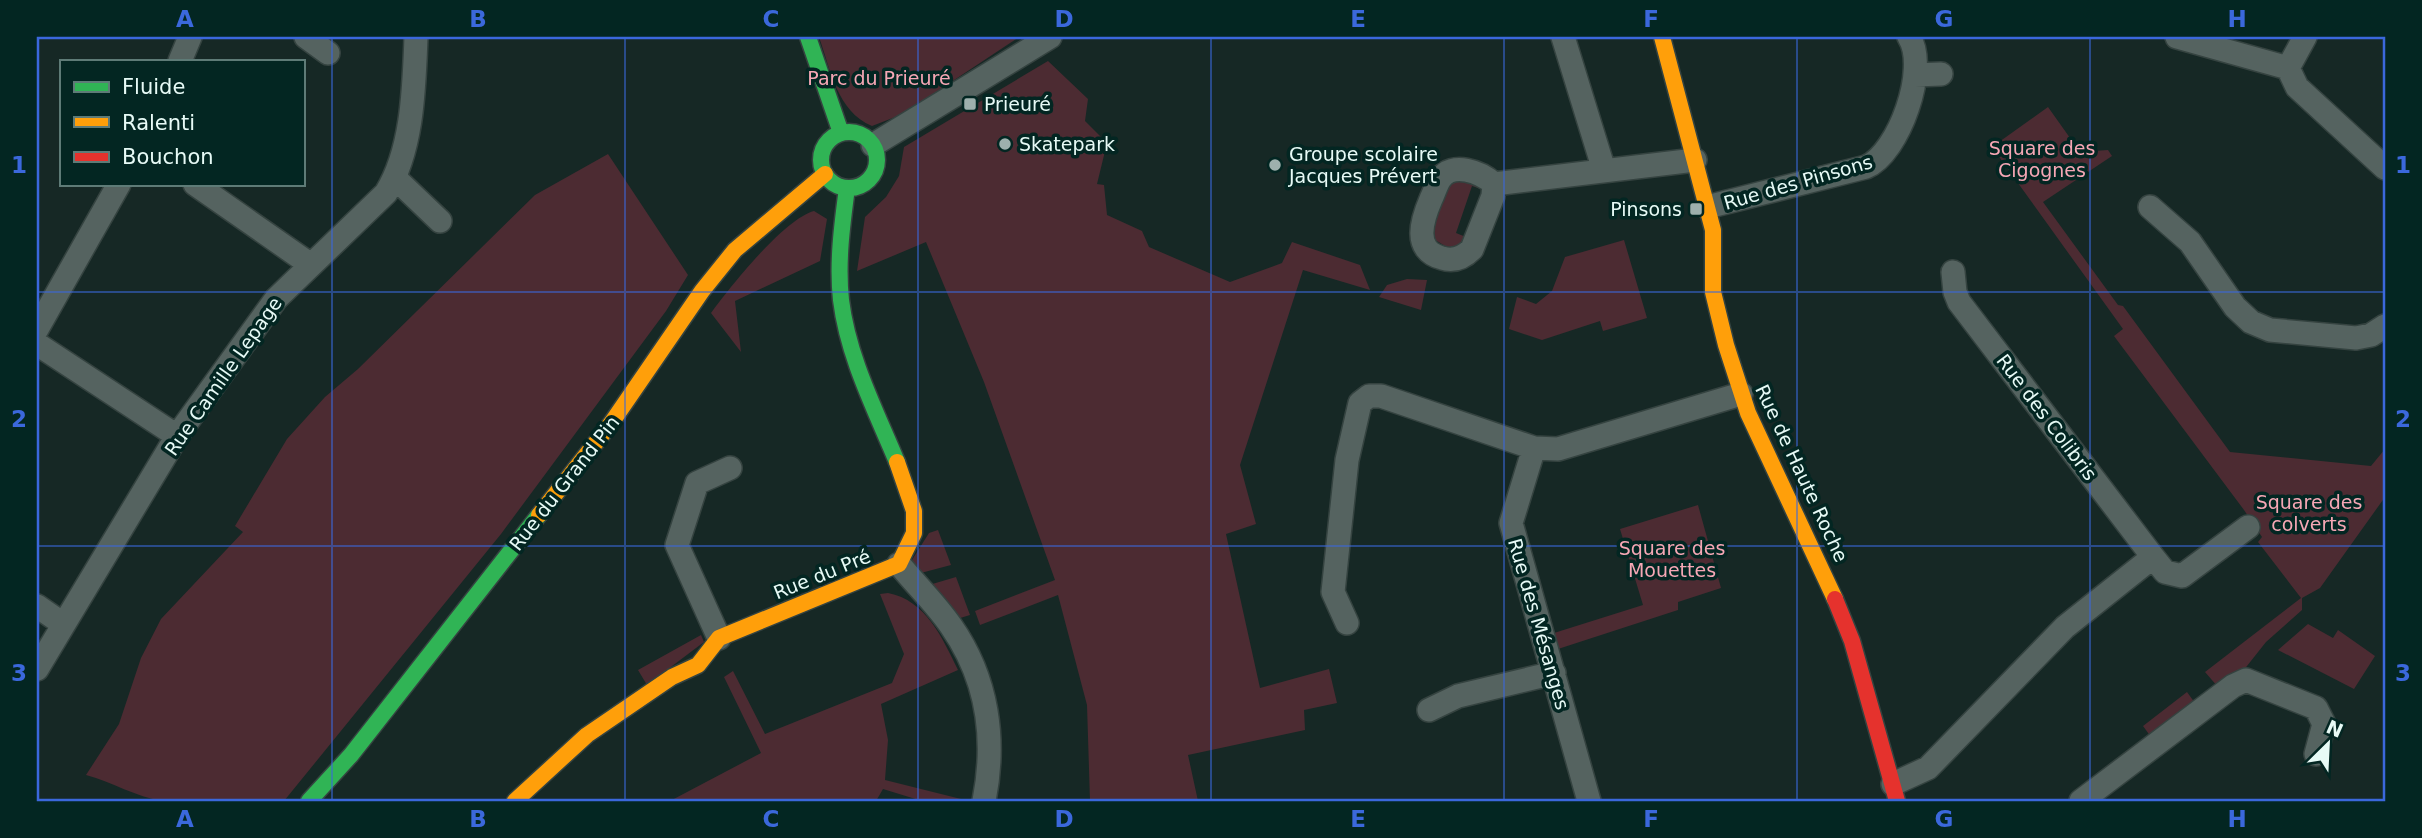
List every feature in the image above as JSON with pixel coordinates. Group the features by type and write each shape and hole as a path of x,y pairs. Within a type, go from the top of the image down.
{"street":[{"path":"180,60 190,37"},
{"path":"306,37 328,53"},
{"path":"808,37 841,133"},
{"path":"873,145 1050,37"},
{"path":"1563,37 1604,170"},
{"name":"Rue de Haute Roche","path":"1662,37 1715,239 1713,278 1716,308 1741,394 1824,569 1852,641 1895,793"},
{"name":"Rue des Pinsons","path":"1707,207 1874,164 1890,147 1908,105 1915,75 1915,49 1909,37"},
{"path":"2177,37 2288,68 2297,87 2385,168"},
{"path":"2288,68 2305,37"},
{"name":"Rue Camille Lepage","path":"37,669 177,436 276,299 386,193 395,178 402,156 417,46"},
{"path":"1915,75 1941,74"},
{"path":"856,132 873,145 877,162 875,171 864,184 847,188 835,184 825,174 821,158 823,150 834,136 856,132"},
{"path":"1494,184 1695,160"},
{"name":"Rue du Grand Pin","path":"309,801 351,755 612,422 702,291 735,250 825,174"},
{"path":"395,178 440,221"},
{"path":"37,329 118,186"},
{"path":"198,186 311,265"},
{"name":"Rue du Pré","path":"515,801 587,735 672,677 698,665 719,638 900,564 914,533 914,511 847,326 841,300 841,248 847,188"},
{"path":"2150,207 2200,254 2235,307 2251,322 2270,330 2356,338 2371,335 2385,326"},
{"name":"Rue des Colibris","path":"1953,272 1959,302 2165,572 2182,576 2248,527"},
{"path":"37,344 177,436"},
{"path":"1347,623 1333,592 1347,460 1360,403 1369,396 1381,396 1534,448 1558,449 1741,394"},
{"name":"Rue des Mésanges","path":"1534,448 1511,523 1589,801"},
{"path":"719,638 677,545 697,483 730,468"},
{"path":"1895,793 1928,768 2065,627 2153,557"},
{"path":"900,564 951,626 966,650 981,685 991,734 989,774 984,801"},
{"path":"37,606 63,624"},
{"path":"1429,710 1458,696 1554,673"},
{"path":"2081,801 2232,686 2246,680 2316,708 2324,724 2316,754"}],"green space":[{"name":"Parc du Prieuré","path":"819,37 1019,37 903,114 872,126 851,111 843,100"},
{"path":"1048,61 1088,99 1085,121 1107,143 1097,184 1104,185 1107,215 1142,231 1149,247 1230,282 1282,263 1292,242 1360,265 1370,290 1303,270 1240,465 1256,524 1226,534 1260,688 1329,669 1337,703 1304,710 1305,730 1188,755 1198,801 1090,801 1087,705 1058,595 980,625 975,611 1055,580 984,382 926,242 857,271 865,217 886,197 899,176 904,147"},
{"path":"2048,107 2080,152 2108,150 2112,156 2043,202 2230,452 2371,466 2385,449 2385,497 2320,588 2302,598 2302,610 2266,642 2243,671 2236,672 2218,687 2205,672 2301,598 2258,542 2262,537 2244,510 2114,336 2123,329 1992,147"},
{"path":"608,154 688,275 666,311 501,534 284,801 178,803 143,796 86,775 119,724 141,658 161,619 243,532 235,526 287,439 325,397 358,369 535,195"},
{"path":"1458,176 1487,191 1472,186 1456,233 1471,239 1469,244 1450,249 1432,238 1433,223 1453,179"},
{"path":"814,211 827,219 820,261 735,301 741,352 711,313 773,240"},
{"path":"1624,240 1647,318 1603,331 1600,321 1542,340 1509,329 1517,297 1536,304 1552,291 1565,257"},
{"path":"1407,279 1427,280 1421,310 1379,297 1387,285"},
{"name":"Square des Mouettes","path":"1698,505 1721,588 1678,602 1678,610 1558,649 1554,633 1643,605 1620,529"},
{"path":"938,530 951,565 917,574 912,560 929,533"},
{"path":"956,577 970,615 957,619 929,585"},
{"path":"888,593 901,597 923,612 932,622 958,670 881,704 888,740 885,780 969,801 922,801 883,789 876,801 670,801 761,753 724,677 733,671 765,734 892,683 904,654 880,594"},
{"path":"2308,624 2333,638 2338,630 2375,656 2354,689 2278,650"},
{"path":"701,635 704,642 647,685 638,670"},
{"path":"2187,692 2195,703 2151,737 2143,726"}],"traffic: fast":[{"path":"808,37 841,133"},
{"path":"849,132 860,134 869,140 875,149 877,160 875,171 869,180 860,186 849,188 838,186 829,180 823,171 821,160 823,149 829,140 838,134 849,132"},
{"path":"847,188 842,230 841,300 850,342 863,382 897,462"},
{"path":"309,801 351,755 539,515"}],"traffic: slow":[{"path":"1662,37 1713,230 1713,292 1726,345 1748,413 1835,599"},
{"path":"539,515 612,422 702,291 735,250 825,174"},
{"path":"515,801 587,735 672,677 698,665 719,638 899,564 914,533 914,511 897,462"}],"traffic: jam":[{"path":"1835,599 1852,641 1897,801"}],"place":[{"name":"Prieuré","path":"970,104"},
{"name":"Skatepark","path":"1005,144"},
{"name":"Groupe scolaire Jacques Prévert","path":"1275,165"},
{"name":"Pinsons","path":"1696,209"}],"park label":[{"name":"Square des Cigognes","path":"2042,159"},
{"name":"Square des colverts","path":"2309,513"}]}
